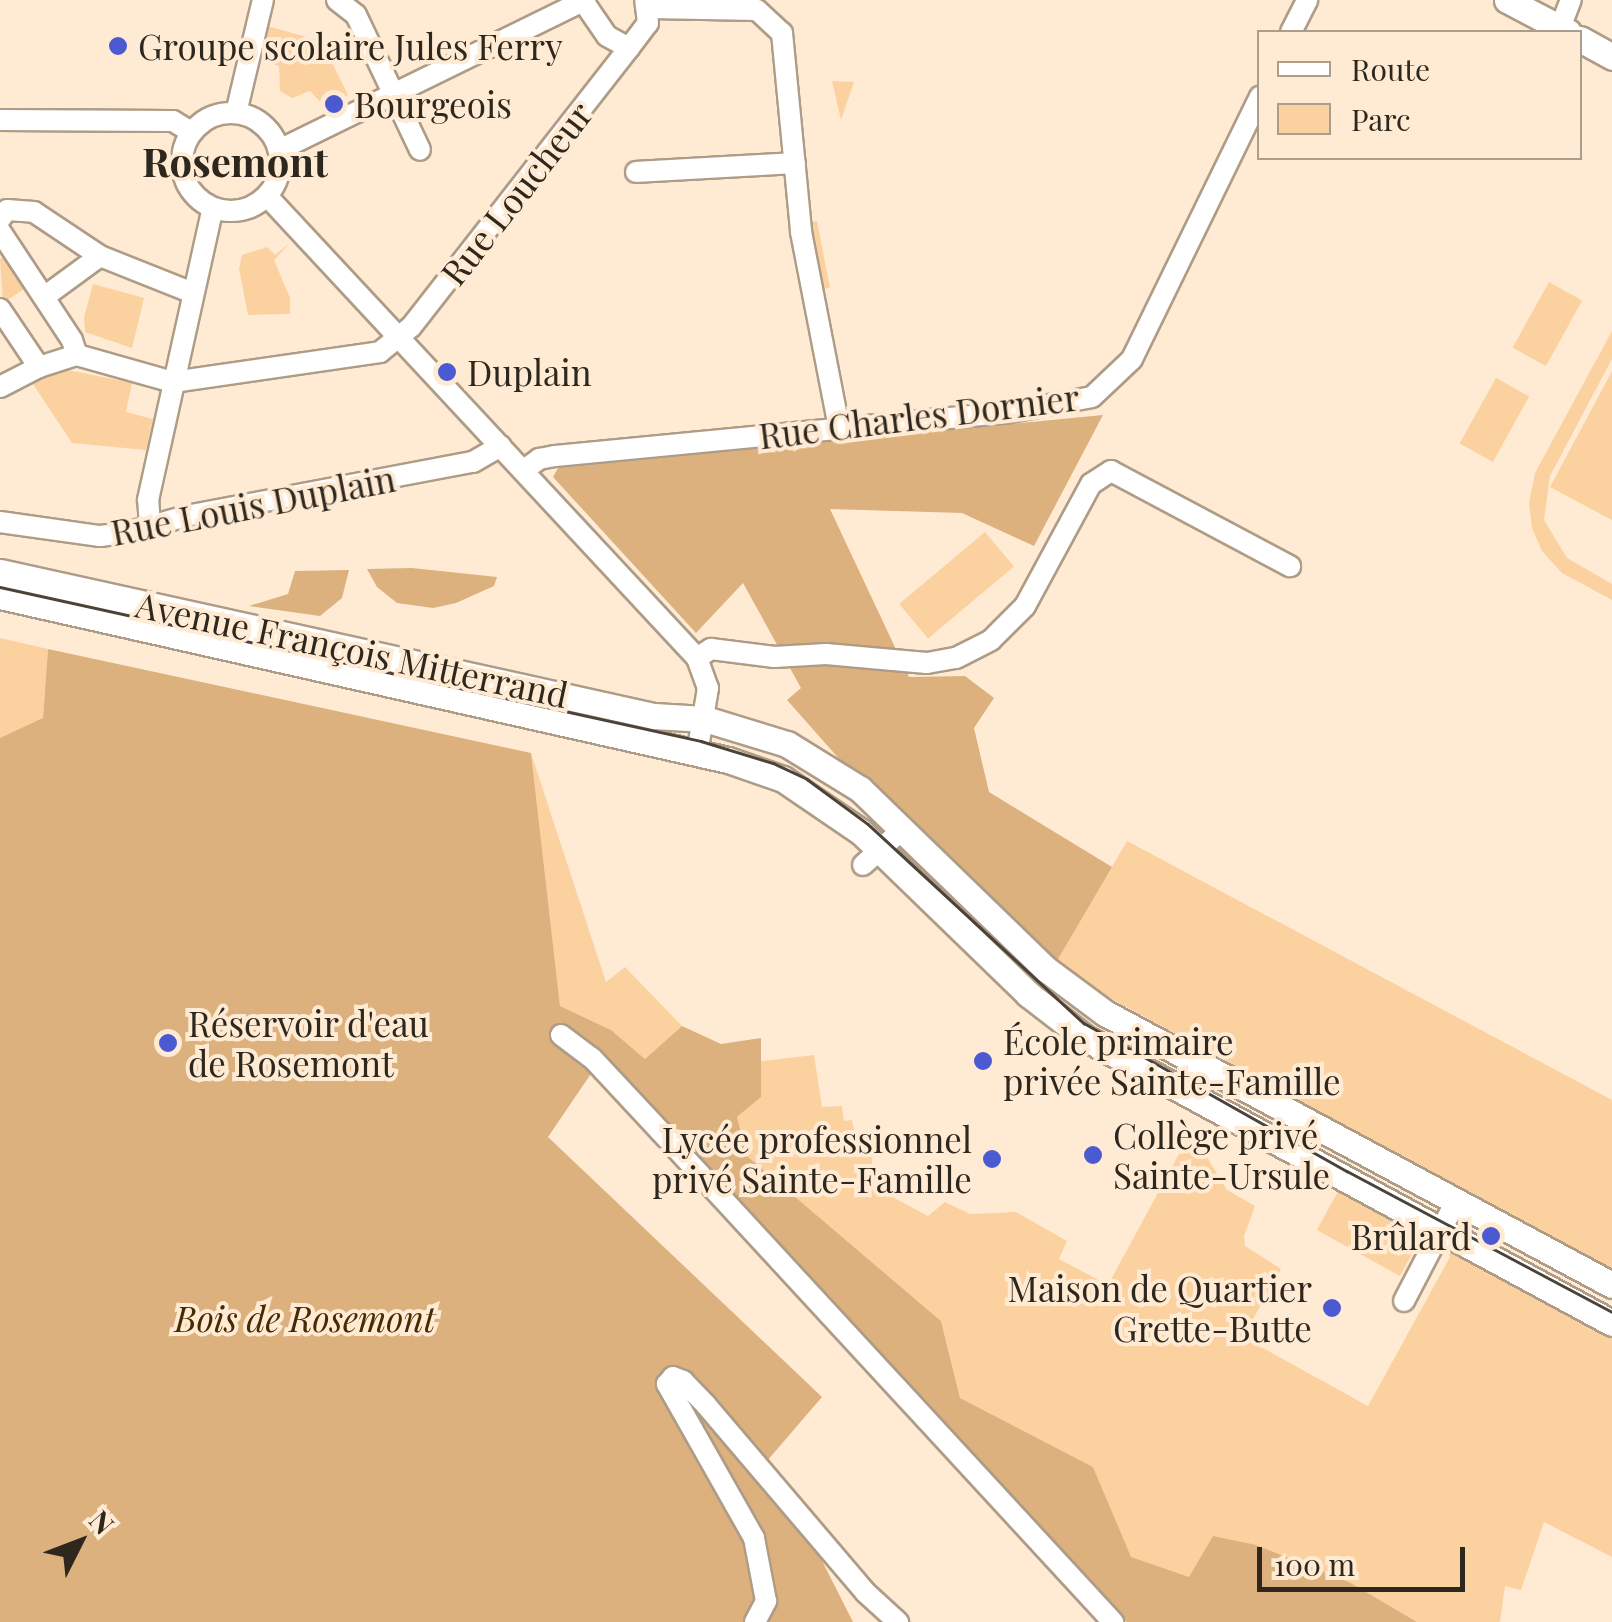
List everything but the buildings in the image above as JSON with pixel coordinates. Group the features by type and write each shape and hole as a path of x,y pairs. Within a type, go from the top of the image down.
{"main road":[{"path":"1507,0 1563,30"},
{"path":"1582,40 1612,56"},
{"name":"Avenue François Mitterrand","path":"0,572 654,716 705,719 787,744 860,789 1048,970 1105,1014 1612,1285"},
{"name":"Avenue François Mitterrand","path":"0,596 698,754 782,779 847,820 872,858 1060,1022 1168,1085 1612,1323"}],"street":[{"path":"236,113 263,0"},
{"path":"338,0 356,14 420,150"},
{"path":"279,150 584,0 607,36 630,48"},
{"path":"1292,30 1307,0"},
{"path":"1569,30 1571,0"},
{"path":"647,4 764,13 785,42 801,232 839,426"},
{"name":"Rue Loucheur","path":"401,337 647,26 647,4"},
{"name":"Rue Charles Dornier","path":"524,470 539,459 554,456 1051,407 1080,402 1102,391 1132,359 1257,102"},
{"path":"236,113 263,125 279,150 279,175 266,196 240,210 213,208 192,192 185,179 183,150 192,132 211,117 236,113"},
{"path":"0,120 173,121 192,132"},
{"path":"636,172 795,163"},
{"path":"266,196 697,658 708,688 698,754"},
{"path":"150,526 148,500 213,208"},
{"path":"0,219 7,210 34,212 100,256 193,293"},
{"path":"0,231 77,355"},
{"path":"44,297 100,256"},
{"path":"0,309 39,367"},
{"path":"0,387 39,367 77,355 173,382 380,352 401,337"},
{"name":"Rue Louis Duplain","path":"0,522 100,536 473,462 502,446"},
{"path":"697,658 711,648 774,657 826,654 927,662 956,658 991,640 1025,606 1091,484 1111,471 1290,566"},
{"path":"872,858 903,829"},
{"path":"561,1036 614,1081 892,1386 947,1436 992,1495 1114,1622"},
{"path":"1404,1301 1456,1201"},
{"path":"755,1622 766,1601 754,1538 667,1384 673,1378 683,1381 706,1405 865,1592 898,1622"}],"green space":[{"path":"267,26 321,41 348,95 325,107 310,91 292,98 280,91 279,66 260,59"},
{"path":"832,81 854,82 841,120"},
{"path":"817,221 830,288 823,289 810,222"},
{"path":"290,243 274,260 290,298 290,314 248,315 239,269 242,255 267,247 275,255"},
{"path":"8,254 29,286 3,303 0,259"},
{"path":"1549,282 1582,300 1546,366 1513,348"},
{"path":"93,284 144,298 132,348 85,332 84,317"},
{"path":"1612,331 1612,359 1550,476 1544,520 1567,558 1612,584 1612,600 1562,573 1542,551 1532,528 1529,503 1535,473"},
{"path":"63,369 132,383 126,412 153,419 146,450 72,443 33,384"},
{"path":"1612,371 1612,520 1550,487"},
{"path":"1496,378 1529,396 1493,462 1460,444"},
{"path":"1103,415 1034,546 962,513 830,509 909,677 965,676 994,698 974,728 989,792 1112,867 1057,961 884,794 841,761 787,700 801,688 743,583 696,633 553,477 558,468"},
{"path":"985,532 1014,566 928,638 899,604"},
{"path":"412,568 497,577 494,586 456,603 433,608 397,603 377,587 367,569"},
{"path":"349,570 342,598 320,616 249,606 288,594 295,571"},
{"path":"0,638 48,649 43,719 0,738"},
{"name":"Bois de Rosemont","path":"48,649 531,753 560,1006 611,1030 645,1059 682,1026 721,1044 761,1038 761,1097 737,1117 747,1156 941,1321 960,1398 1093,1467 1131,1557 1189,1577 1213,1536 1256,1545 1349,1582 1417,1622 1127,1622 1098,1601 987,1479 959,1437 896,1383 601,1059 548,1137 822,1397 760,1469 811,1539 853,1622 0,1622 0,738 43,718"},
{"path":"531,753 606,982 625,967 682,1026 645,1059 611,1030 560,1006"},
{"path":"1127,841 1612,1100 1612,1270 1099,992 1057,961"},
{"path":"814,1055 822,1107 842,1106 844,1121 852,1120 856,1140 873,1148 870,1185 928,1216 945,1202 970,1214 1016,1212 1067,1241 1059,1259 1108,1285 1179,1154 1202,1149 1227,1190 1255,1206 1244,1236 1245,1246 1281,1269 1243,1337 1368,1406 1450,1257 1445,1247 1612,1335 1612,1557 1544,1522 1521,1590 1505,1586 1500,1622 1417,1622 1349,1582 1256,1545 1189,1577 1130,1557 1093,1467 960,1398 941,1321 747,1156 737,1117 761,1097 761,1061"},
{"path":"1340,1188 1423,1234 1400,1276 1317,1230"}],"tram line":[{"path":"0,587 701,741 773,763 807,779 868,824 1084,1023 1347,1171 1612,1312"}],"place":[{"name":"Groupe scolaire Jules Ferry","path":"118,46"},
{"name":"Bourgeois","path":"334,104"},
{"name":"Duplain","path":"447,372"},
{"name":"Réservoir d'eau de Rosemont","path":"168,1043"},
{"name":"École primaire privée Sainte-Famille","path":"983,1061"},
{"name":"Collège privé Sainte-Ursule","path":"1093,1155"},
{"name":"Lycée professionnel privé Sainte-Famille","path":"992,1159"},
{"name":"Brûlard","path":"1491,1236"},
{"name":"Maison de Quartier Grette-Butte","path":"1332,1308"}],"district":[{"name":"Rosemont","path":"235,161"}]}
